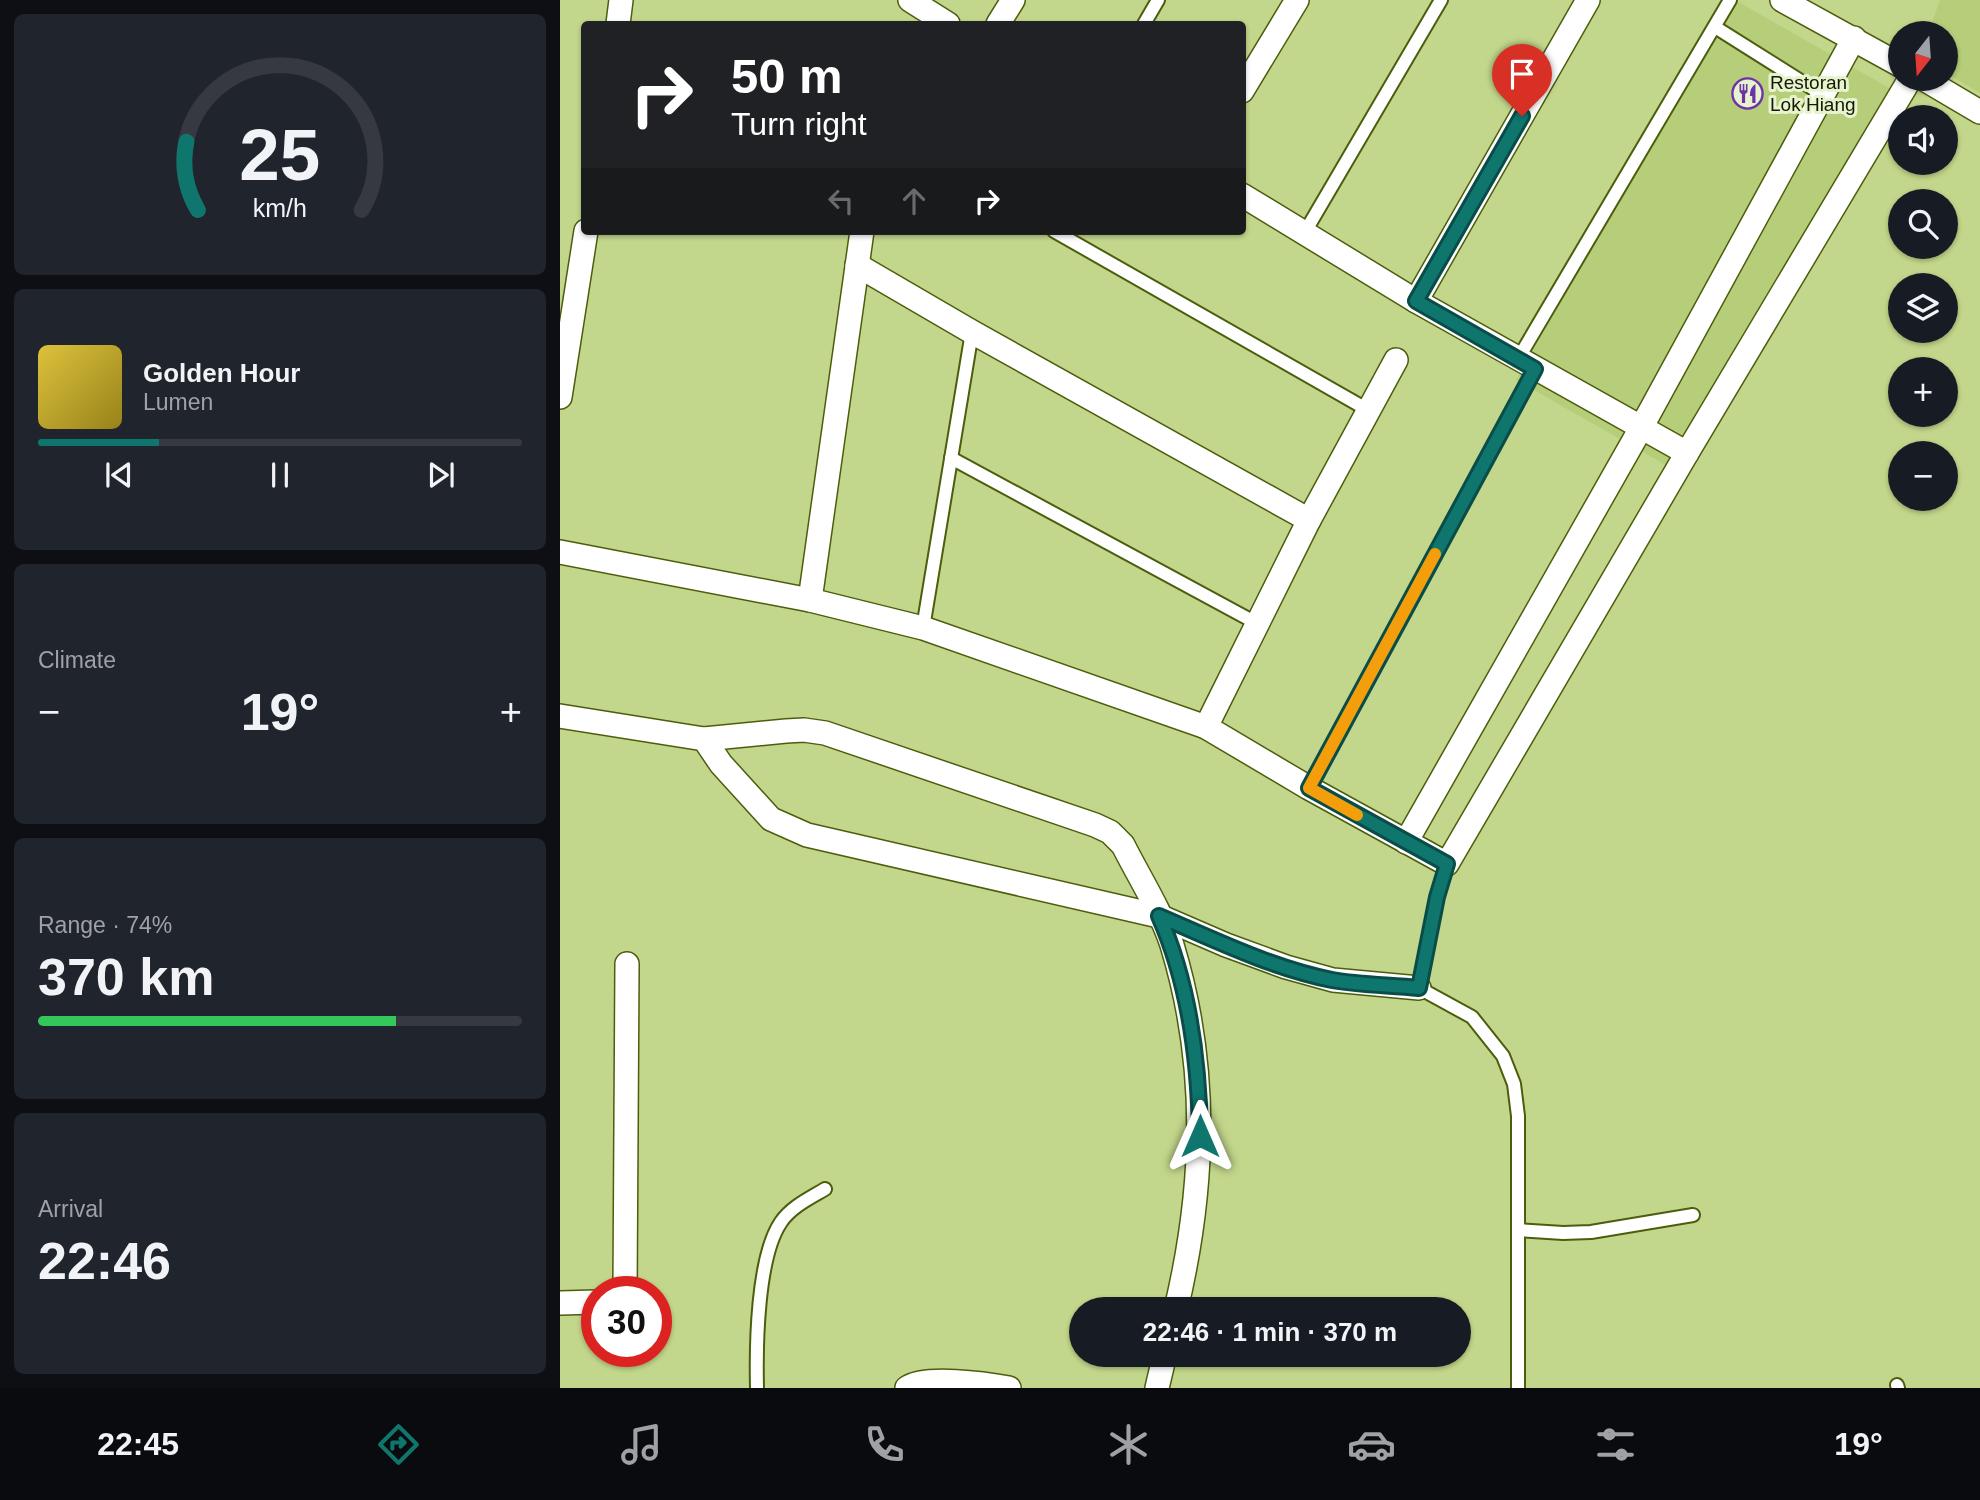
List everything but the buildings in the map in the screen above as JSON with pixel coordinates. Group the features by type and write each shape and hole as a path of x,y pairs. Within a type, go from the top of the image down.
{"street":[{"path":"618,21 621,0"},
{"path":"910,0 936,21"},
{"path":"1000,21 1013,0"},
{"path":"1246,83 1297,0"},
{"path":"1416,301 1588,0"},
{"path":"1782,0 1888,58"},
{"path":"1406,842 1641,428 1854,38"},
{"path":"560,552 810,600 923,628 1206,726 1309,788 1447,864 1903,91"},
{"path":"1944,91 1980,112"},
{"path":"1246,197 1416,301 1687,453"},
{"path":"560,397 585,235"},
{"path":"810,600 861,235"},
{"path":"857,265 1309,520"},
{"path":"1206,726 1309,520 1396,360"},
{"path":"560,716 704,739 804,730 825,733 1110,832 1123,845 1172,944 1191,1031 1199,1098 1200,1155 1188,1256 1179,1297"},
{"path":"704,739 721,764 771,819 807,835 1159,916 1226,945 1286,967 1333,980 1419,988"},
{"path":"625,1276 627,964"},
{"path":"560,1303 581,1302"},
{"path":"1157,1388 1162,1367"},
{"path":"907,1388 931,1381 1009,1388"}],"lane":[{"path":"1146,21 1158,0"},
{"path":"1305,232 1441,0"},
{"path":"1309,788 1527,364 1730,0"},
{"path":"1715,27 1823,94"},
{"path":"1061,235 1368,410"},
{"path":"923,628 972,332"},
{"path":"951,458 1258,624"},
{"path":"1447,864 1437,897 1419,988 1472,1017 1503,1056 1514,1084 1518,1116 1518,1388"},
{"path":"757,1388 756,1327 768,1254 780,1222 794,1208 825,1189"},
{"path":"1518,1230 1591,1232 1693,1215"}],"shaded area":[{"path":"1735,0 1888,87 1888,91 1898,93 1891,105 1888,105 1888,110 1671,468 1516,380"},
{"path":"1940,0 1980,0 1980,93 1958,80 1958,21 1932,21"}],"slow traffic":[{"path":"1357,815 1309,788 1435,554"}],"place":[{"name":"Restoran Lok Hiang","path":"1747,93"}],"route":[{"path":"1200,1136 1199,1098 1191,1031 1172,944 1159,916 1286,967 1333,980 1419,988 1437,897 1447,864 1309,788 1535,369 1416,301 1522,116"}]}
